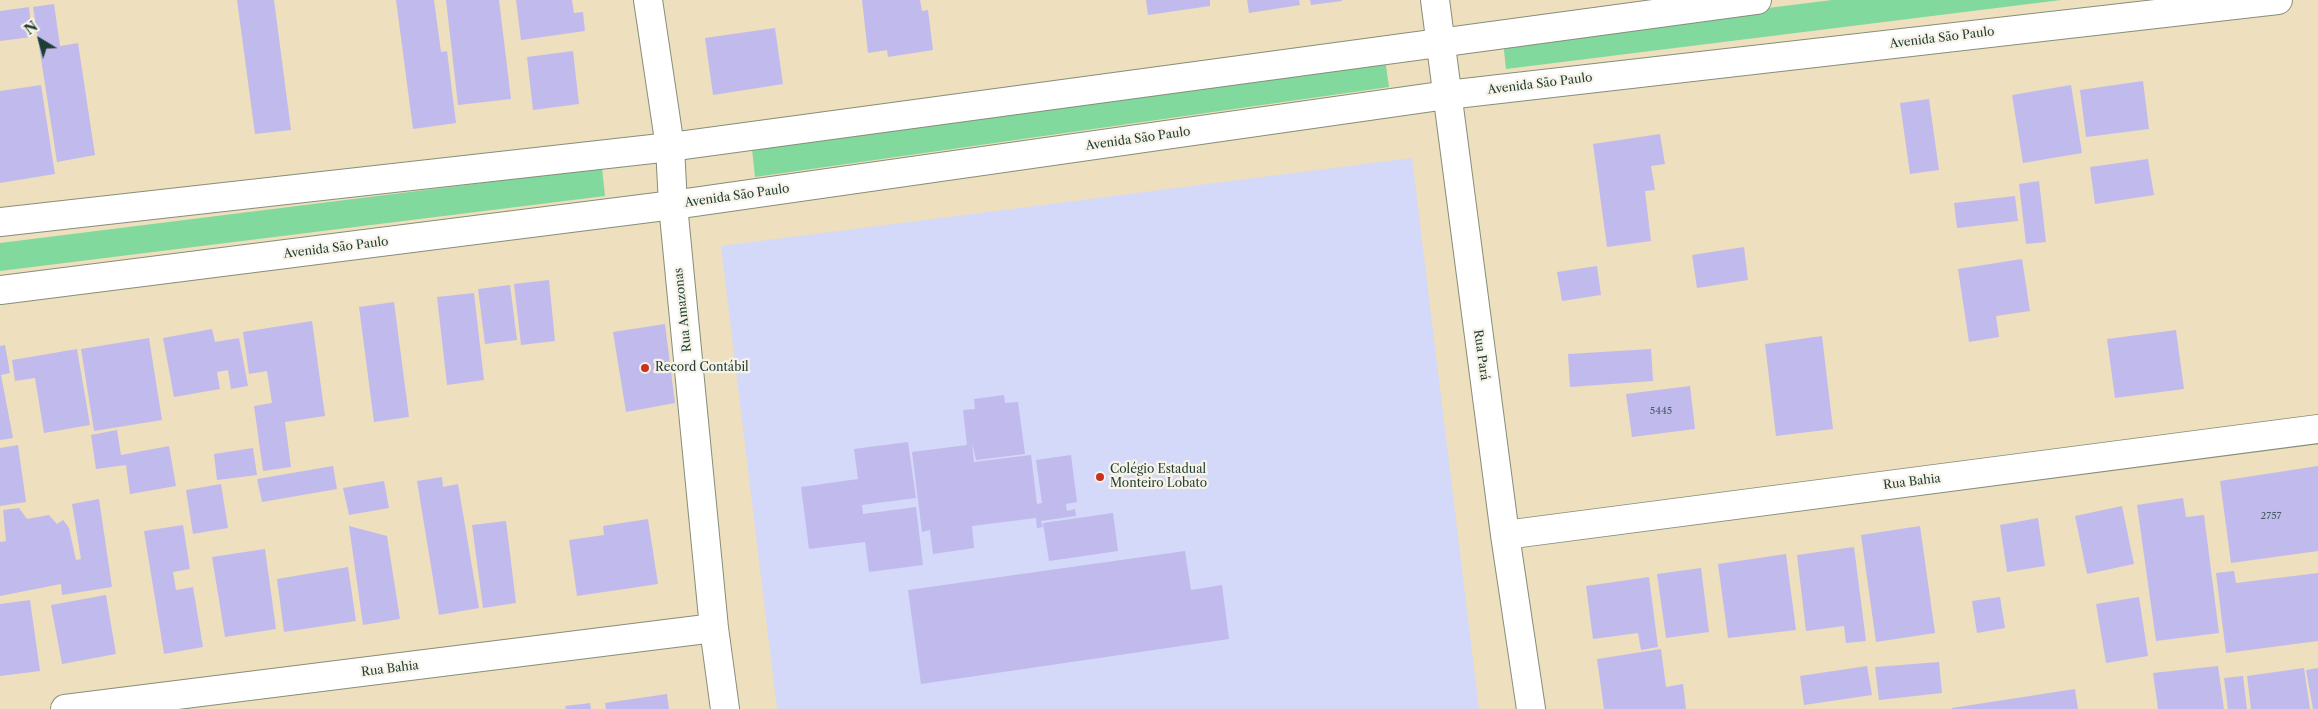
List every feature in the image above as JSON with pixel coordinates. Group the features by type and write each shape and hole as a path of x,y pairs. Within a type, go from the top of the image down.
{"street":[{"name":"Rua Amazonas","path":"648,0 670,147 672,206 714,628 725,709"},
{"name":"Rua Pará","path":"1435,0 1505,535 1531,709"},
{"path":"0,222 670,147 1757,0"},
{"name":"Avenida São Paulo","path":"0,290 672,206 1447,95 2278,0"},
{"name":"Rua Bahia","path":"1505,535 2318,429"},
{"name":"Rua Bahia","path":"66,709 714,628"}],"shaded area":[{"name":"Colégio Estadual Monteiro Lobato","path":"1412,158 1479,709 777,709 721,246"}],"green space":[{"path":"1832,0 2061,0 1506,69 1503,41"},
{"path":"1385,59 1389,87 755,177 752,149"},
{"path":"602,168 605,196 0,271 0,243"}],"building":[{"path":"237,0 274,0 291,130 255,134"},
{"path":"396,0 434,0 441,52 447,51 456,123 413,129"},
{"path":"446,0 499,0 511,99 458,105"},
{"path":"516,0 572,0 574,13 583,12 585,31 521,40"},
{"path":"862,0 920,0 922,11 928,10 933,50 888,57 887,50 868,53"},
{"path":"1146,0 1210,0 1210,6 1148,15"},
{"path":"1247,0 1299,0 1300,5 1249,13"},
{"path":"1310,0 1342,0 1342,1 1311,5"},
{"path":"54,4 60,46 78,43 95,155 57,162 33,7"},
{"path":"29,7 32,37 0,41 0,11"},
{"path":"775,28 783,84 713,95 705,38"},
{"path":"573,51 579,104 533,110 527,57"},
{"path":"2143,81 2149,129 2086,137 2080,90"},
{"path":"41,85 55,174 0,183 0,91"},
{"path":"2071,85 2082,153 2023,163 2012,95"},
{"path":"1929,99 1939,170 1910,174 1900,103"},
{"path":"1660,134 1665,164 1651,166 1655,190 1645,191 1651,241 1607,247 1593,144"},
{"path":"2148,159 2154,195 2095,204 2090,167"},
{"path":"2039,181 2046,242 2026,244 2019,184"},
{"path":"2015,196 2018,221 1957,228 1954,203"},
{"path":"1744,247 1748,280 1697,288 1692,255"},
{"path":"2022,259 2030,311 1996,316 1999,337 1969,342 1958,269"},
{"path":"1597,266 1601,295 1562,301 1557,272"},
{"path":"549,280 555,341 521,345 514,284"},
{"path":"510,285 517,340 485,344 478,289"},
{"path":"474,293 484,380 447,385 437,297"},
{"path":"394,302 409,417 374,422 359,307"},
{"path":"312,321 325,416 285,422 291,467 263,471 254,406 272,403 267,371 249,374 243,332"},
{"name":"Record Contábil","path":"665,324 675,403 626,412 613,332"},
{"path":"212,329 215,342 239,338 248,386 231,389 228,370 217,372 220,389 174,397 163,338"},
{"path":"2176,330 2184,389 2115,398 2107,339"},
{"path":"1822,336 1833,429 1776,436 1765,344"},
{"path":"149,338 162,420 94,431 81,349"},
{"path":"5,345 10,373 1,375 13,438 0,440 0,346"},
{"path":"77,349 90,425 44,433 35,378 15,381 12,360"},
{"path":"1651,349 1653,381 1570,387 1568,354"},
{"path":"1690,386 1695,429 1632,437 1626,394"},
{"path":"1004,395 1005,403 1018,402 1025,454 976,460 972,443 974,462 1031,455 1037,504 1042,503 1036,460 1071,455 1077,502 1066,504 1067,511 1075,509 1076,516 1041,521 1043,527 1037,528 1036,518 972,526 974,548 933,554 930,530 922,532 912,452 967,445 963,410 975,409 974,399"},
{"path":"117,430 121,455 169,446 176,486 130,494 126,465 96,469 91,435"},
{"path":"908,442 916,498 862,505 863,514 916,507 923,565 869,572 865,542 809,549 801,487 858,479 854,449"},
{"path":"18,445 26,502 0,506 0,448"},
{"path":"253,448 257,475 217,480 214,454"},
{"path":"333,466 337,489 262,502 257,479"},
{"path":"2318,466 2318,551 2231,563 2220,481"},
{"path":"442,477 443,487 458,484 479,608 439,615 417,481"},
{"path":"384,481 389,508 349,515 343,488"},
{"path":"221,484 228,528 193,534 186,490"},
{"path":"2183,498 2186,517 2204,515 2219,633 2156,641 2137,505"},
{"path":"99,499 112,587 62,595 61,584 0,596 0,542 6,541 3,510 19,508 27,519 49,515 57,524 63,520 69,528 76,560 81,559 72,504"},
{"path":"2122,506 2134,564 2087,574 2075,516"},
{"path":"1113,513 1118,551 1049,561 1043,523"},
{"path":"2038,518 2045,566 2007,572 2000,525"},
{"path":"648,519 658,584 577,596 569,540 604,535 603,526"},
{"path":"506,521 516,603 483,608 472,525"},
{"path":"183,525 190,569 173,572 176,590 193,587 203,647 164,654 144,531"},
{"path":"349,526 387,536 400,619 363,625"},
{"path":"1920,526 1935,633 1876,642 1861,535"},
{"path":"1854,547 1866,641 1846,643 1844,626 1806,631 1797,555"},
{"path":"265,549 276,629 225,637 212,557"},
{"path":"1185,551 1191,590 1222,585 1229,639 921,684 908,590"},
{"path":"1786,554 1796,630 1728,638 1718,564"},
{"path":"348,567 356,621 284,632 277,579"},
{"path":"1701,568 1709,632 1666,638 1657,574"},
{"path":"2234,571 2236,583 2318,573 2318,641 2226,653 2216,573"},
{"path":"1649,577 1658,647 1641,650 1638,633 1593,639 1586,586"},
{"path":"106,595 116,654 62,664 51,605"},
{"path":"2000,597 2005,628 1977,633 1972,601"},
{"path":"2139,597 2148,656 2106,663 2096,604"},
{"path":"30,600 40,671 0,676 0,604"},
{"path":"1661,649 1666,687 1683,684 1686,709 1604,709 1597,659"},
{"path":"1939,662 1942,693 1879,700 1875,667"},
{"path":"1867,666 1872,695 1804,705 1800,676"},
{"path":"2218,666 2224,709 2158,709 2153,673"},
{"path":"2304,668 2310,709 2251,709 2247,676"},
{"path":"2318,668 2318,709 2313,709 2306,670"},
{"path":"2243,676 2247,709 2228,709 2224,678"},
{"path":"2075,689 2078,709 1952,709 1952,708"},
{"path":"667,694 669,709 606,709 605,703"},
{"path":"590,703 591,709 566,709 565,706"}],"place":[{"name":"Record Contábil","path":"645,368"},
{"name":"Colégio Estadual Monteiro Lobato","path":"1100,477"}]}
